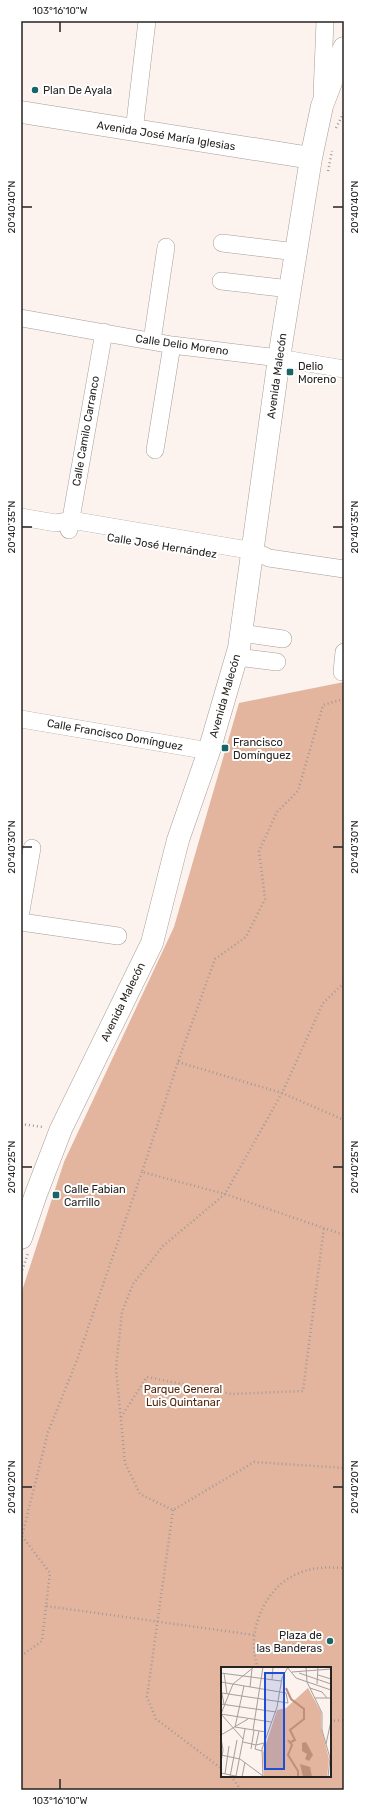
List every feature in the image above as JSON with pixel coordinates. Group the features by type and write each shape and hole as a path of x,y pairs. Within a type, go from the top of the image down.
{"main road":[{"name":"Avenida Malecón","path":"21,1238 61,1129 152,943 178,840 209,751 237,657 258,557 279,358 312,158 321,114 344,48"},
{"name":"Avenida Malecón","path":"321,114 331,110 344,88"},
{"name":"Avenida José María Iglesias","path":"21,112 312,158"}],"street":[{"path":"134,131 147,21"},
{"path":"321,114 325,21"},
{"path":"222,243 296,252"},
{"path":"152,341 166,247"},
{"path":"221,281 290,289"},
{"name":"Calle Delio Moreno","path":"21,318 172,345 279,358 344,369"},
{"name":"Calle Camilo Carranco","path":"65,525 104,332"},
{"path":"155,450 172,345"},
{"name":"Calle José Hernández","path":"21,517 258,557 344,569"},
{"path":"242,633 283,639"},
{"path":"342,672 344,652"},
{"path":"237,657 277,662"},
{"name":"Calle Francisco Domínguez","path":"21,719 209,751"},
{"path":"21,911 32,848"},
{"path":"21,922 118,936"},
{"path":"21,1211 36,1194"}],"path":[{"path":"21,1656 42,1641 50,1573 22,1536 48,1432 76,1360 142,1172 178,1062 216,959 246,937 265,899 259,851 277,812 298,791 323,705 344,699"},
{"path":"173,1510 140,1494 125,1463 116,1368 122,1312 133,1284 163,1246 225,1194 282,1093 323,1002 344,982"},
{"path":"178,1062 282,1093 344,1120"},
{"path":"21,1124 61,1129"},
{"path":"142,1172 225,1194 344,1235"},
{"path":"121,1417 147,1377 232,1394 304,1391 324,1227"},
{"path":"173,1510 254,1462 344,1468"},
{"path":"173,1510 156,1622 147,1697 156,1719 221,1768"},
{"path":"258,1667 255,1660 254,1635 261,1610 276,1588 298,1573 323,1566 344,1568"},
{"path":"46,1606 254,1635"},
{"path":"331,1721 344,1720"},
{"path":"232,1777 242,1790"}],"green space":[{"name":"Parque General Luis Quintanar","path":"344,682 344,1790 21,1790 21,1294 64,1162 174,927 239,703"}],"place":[{"name":"Plan De Ayala","path":"35,90"},
{"name":"Delio Moreno","path":"290,372"},
{"name":"Francisco Domínguez","path":"225,748"},
{"name":"Calle Fabian Carrillo","path":"56,1195"},
{"name":"Plaza de las Banderas","path":"330,1641"}]}
